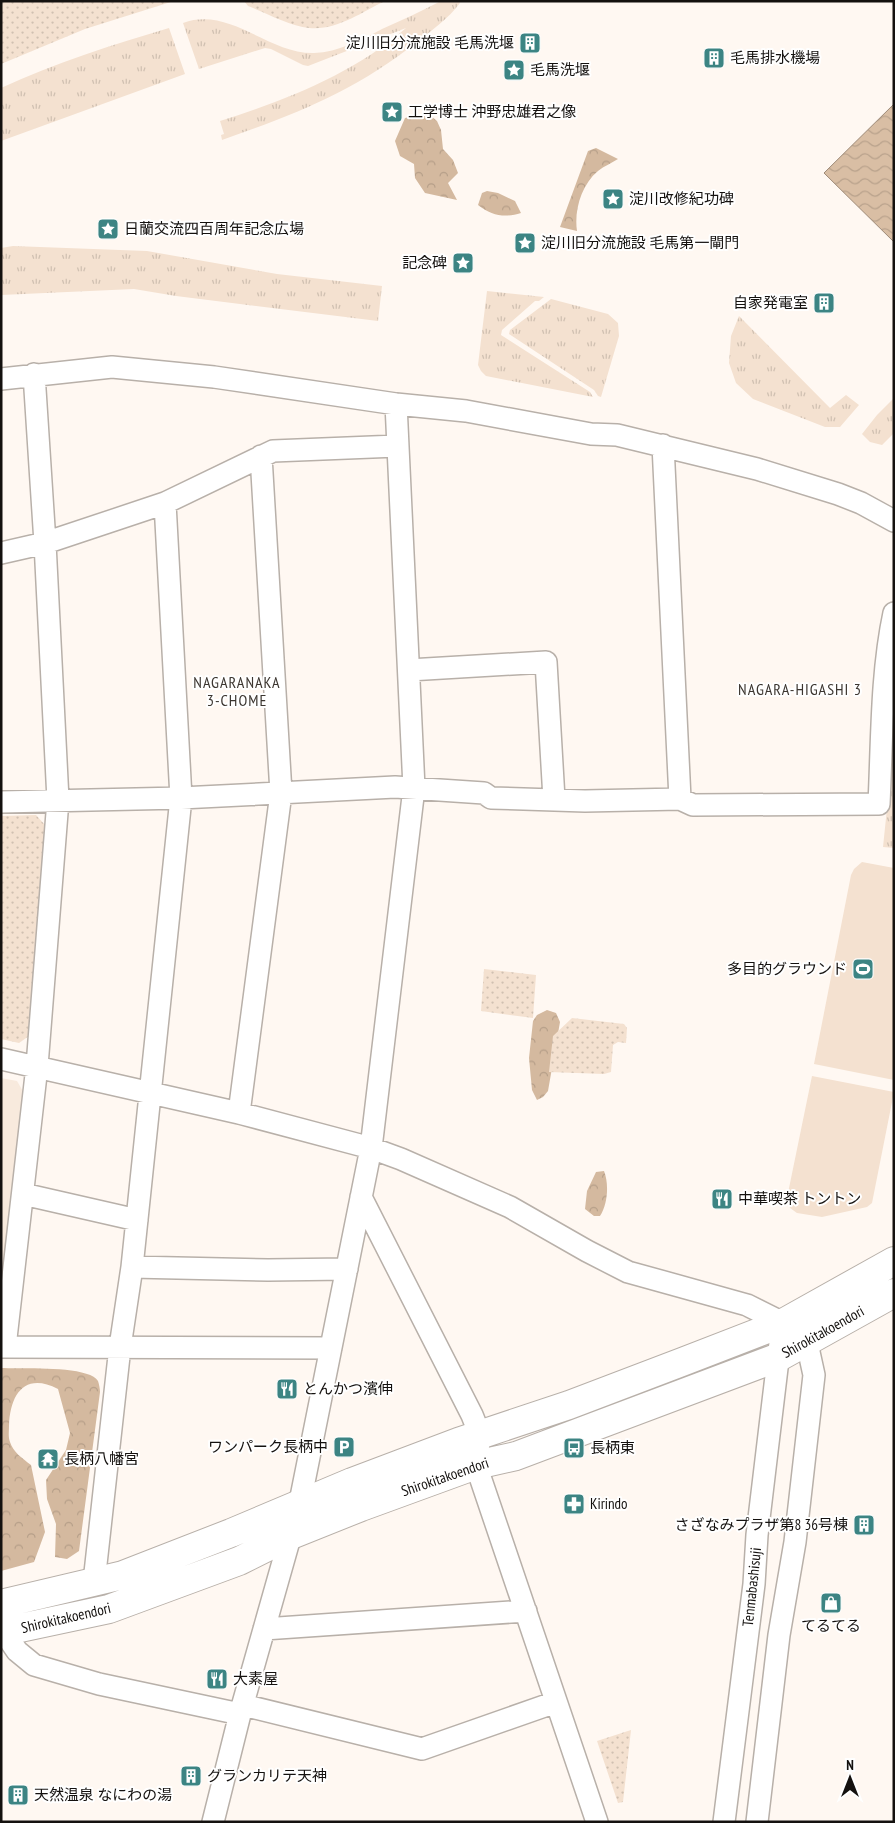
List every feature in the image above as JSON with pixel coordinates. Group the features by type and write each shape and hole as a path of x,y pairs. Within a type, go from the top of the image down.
{"main road":[{"name":"Shirokitakoendori","path":"1,1604 123,1575 231,1533 300,1502 480,1435 568,1405 783,1323 894,1261"},
{"name":"Shirokitakoendori","path":"2,1632 109,1609 239,1561 290,1535 476,1465 516,1456 779,1357 894,1293"}],"street":[{"path":"1,379 112,367 214,377 396,404 466,411 591,434 617,435 757,468 838,494 861,503 894,521"},
{"path":"34,374 45,542 58,800 37,1066 3,1347 331,1348"},
{"path":"213,1822 300,1502 371,1148 414,788 396,404"},
{"path":"1,553 45,542 165,503 273,451 397,446"},
{"path":"663,446 680,799"},
{"path":"239,1113 281,794 261,456"},
{"path":"94,1582 120,1347 132,1267 181,798 165,503"},
{"path":"1,802 281,794 396,786 484,793 491,798 585,801 680,799 694,805 879,804 886,673 889,637 894,613"},
{"path":"409,670 546,662 554,799"},
{"path":"1,1059 239,1113 371,1148 510,1208 628,1272 747,1304 783,1323 807,1343 814,1374 795,1542 778,1644 757,1822"},
{"path":"23,1194 137,1220"},
{"path":"361,1197 472,1415 480,1435 476,1465 597,1822"},
{"path":"132,1267 268,1270 347,1269"},
{"name":"Tenmabashisuji","path":"724,1822 754,1584 757,1535 783,1323"},
{"path":"728,1376 746,1373 764,1383 771,1419"},
{"path":"264,1629 526,1611"},
{"path":"2,1632 17,1651 34,1665 99,1684 242,1710 422,1748 556,1702"}],"shaded area":[{"path":"1,1078 17,1081 24,1093 1,1289"}],"green space":[{"path":"1,1 174,1 85,29 1,64"},
{"path":"244,1 385,1 339,24 329,27 309,28 286,22 248,6"},
{"path":"441,1 459,1 460,3 434,29 371,74 324,100 275,121 222,140 221,135 224,134 220,121 318,84 364,59 406,28 308,66 265,48 199,69 183,23 200,19 217,21 233,25 281,46 297,51 314,53 350,45"},
{"path":"169,28 185,74 1,141 1,88 42,70 84,55"},
{"path":"417,115 431,116 437,121 441,130 443,149 453,160 458,173 448,183 457,200 425,193 415,178 414,164 400,156 395,141 405,118"},
{"path":"596,148 618,159 598,171 587,183 578,207 577,231 560,227 588,151"},
{"path":"487,191 498,193 515,201 521,213 499,215 483,209 478,205 482,193"},
{"path":"13,246 147,251 277,274 382,286 378,321 134,289 1,295 1,248"},
{"path":"487,291 544,297 539,301 535,301 502,330 501,335 590,392 593,397 486,376 481,371 478,365"},
{"path":"551,299 608,314 618,323 619,336 601,397 594,390 509,334 510,330"},
{"path":"739,316 830,408 846,395 859,405 840,427 825,427 753,399 736,383 729,363 731,336"},
{"path":"894,398 894,433 882,445 870,442 862,434"},
{"path":"894,695 894,848 883,847 889,789"},
{"path":"36,815 45,825 29,1036 19,1043 1,1039 1,816"},
{"name":"多目的グラウンド","path":"862,862 894,868 894,1080 814,1064 851,875 854,869"},
{"path":"484,969 536,975 533,1018 481,1011"},
{"path":"547,1010 556,1013 560,1022 548,1091 537,1100 532,1090 529,1058 533,1021 537,1015"},
{"path":"572,1018 624,1024 627,1028 626,1043 618,1042 613,1045 611,1072 604,1074 549,1072 553,1036"},
{"path":"812,1076 894,1092 872,1203 867,1207 822,1217 797,1213 790,1208 788,1193"},
{"path":"604,1171 607,1181 606,1200 600,1216 594,1216 585,1209 587,1191 596,1172"},
{"name":"長柄八幡宮","path":"1,1368 53,1369 82,1372 98,1381 100,1392 79,1551 67,1559 55,1557 56,1524 47,1499 46,1480 66,1450 70,1433 58,1389 46,1384 37,1383 28,1385 16,1396 10,1415 9,1440 16,1452 31,1465 45,1532 34,1562 1,1571"},
{"path":"631,1730 623,1802 618,1803 597,1741"}],"water":[{"path":"894,104 894,242 824,173"}],"place":[{"name":"淀川旧分流施設 毛馬洗堰","path":"530,43"},
{"name":"毛馬排水機場","path":"714,58"},
{"name":"毛馬洗堰","path":"514,70"},
{"name":"工学博士 沖野忠雄君之像","path":"392,112"},
{"name":"淀川改修紀功碑","path":"613,199"},
{"name":"日蘭交流四百周年記念広場","path":"108,229"},
{"name":"淀川旧分流施設 毛馬第一閘門","path":"525,243"},
{"name":"記念碑","path":"463,263"},
{"name":"自家発電室","path":"824,303"},
{"name":"多目的グラウンド","path":"863,969"},
{"name":"中華喫茶 トントン","path":"722,1199"},
{"name":"とんかつ濱伸","path":"287,1389"},
{"name":"ワンパーク長柄中","path":"344,1447"},
{"name":"長柄東","path":"574,1448"},
{"name":"長柄八幡宮","path":"48,1459"},
{"name":"Kirindo","path":"574,1504"},
{"name":"さざなみプラザ第8 36号棟","path":"864,1525"},
{"name":"てるてる","path":"831,1603"},
{"name":"大素屋","path":"217,1679"},
{"name":"グランカリテ天神","path":"191,1776"},
{"name":"天然温泉 なにわの湯","path":"18,1795"}],"district":[{"name":"NAGARA-HIGASHI 3","path":"800,689"},
{"name":"NAGARANAKA 3-CHOME","path":"237,691"}]}
